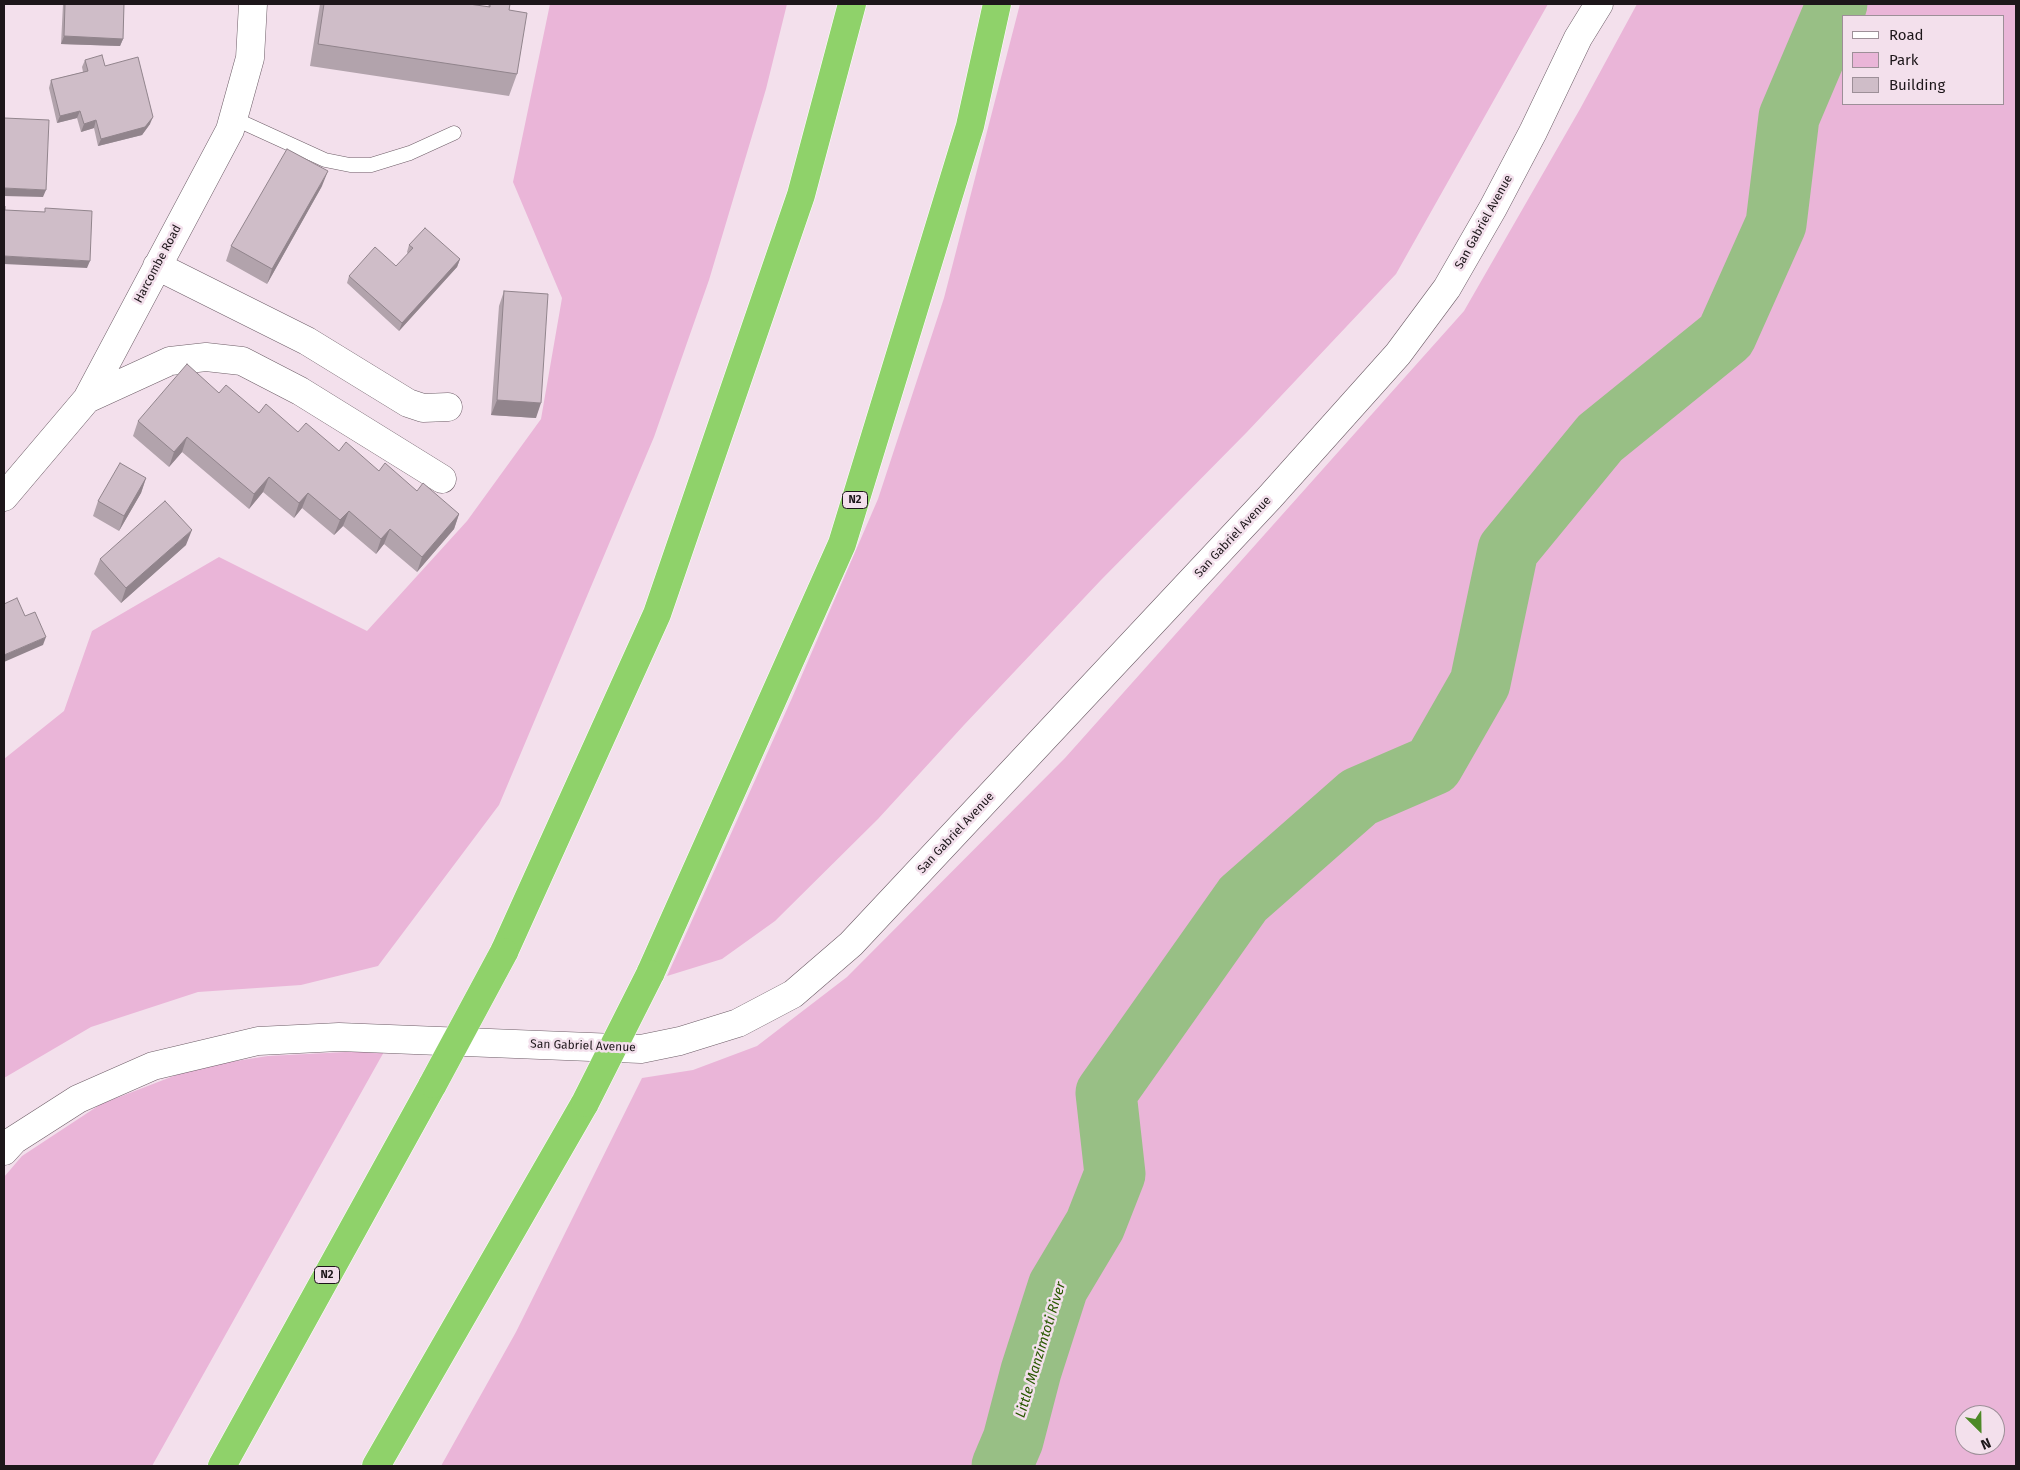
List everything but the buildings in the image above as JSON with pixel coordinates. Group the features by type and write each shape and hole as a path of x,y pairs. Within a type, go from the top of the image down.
{"highway":[{"name":"N2","path":"222,1466 504,952 657,614 802,195 852,4"},
{"name":"N2","path":"376,1466 585,1103 650,974 842,544 970,126 997,4"}],"street":[{"name":"Harcombe Road","path":"4,497 87,399 230,130 250,58 252,4"},
{"name":"San Gabriel Avenue","path":"4,1151 14,1140 78,1099 153,1066 258,1041 339,1038 641,1049 680,1041 738,1023 793,994 865,930 1270,497 1398,354 1447,288 1493,208 1533,132 1578,38 1599,4"},
{"path":"157,266 308,341 408,404 423,408 448,407"},
{"path":"87,399 170,361 206,357 242,361 300,391 442,479"}],"lane":[{"path":"234,118 325,160 350,165 372,165 410,153 454,133"}],"green space":[{"path":"550,4 787,4 766,89 709,280 654,437 499,805 378,966 301,985 198,992 91,1027 4,1078 4,759 64,711 92,631 219,557 367,631 467,521 541,419 562,298 513,182"},
{"path":"1020,4 1548,4 1396,274 1247,432 1101,580 878,819 775,921 722,959 667,976 792,698 878,499 944,298"},
{"path":"1637,4 2016,4 2016,1466 441,1466 516,1332 642,1078 693,1070 757,1046 847,977 1065,758 1464,311 1580,109"},
{"path":"385,1050 152,1466 4,1466 4,1177 22,1156 101,1104 197,1067 268,1056"}],"waterway":[{"name":"Little Manzimtoti River","path":"1002,1466 1013,1440 1031,1371 1058,1287 1095,1225 1115,1174 1106,1093 1243,899 1359,797 1433,765 1480,683 1508,550 1600,438 1726,336 1776,224 1789,117 1837,4"}]}
